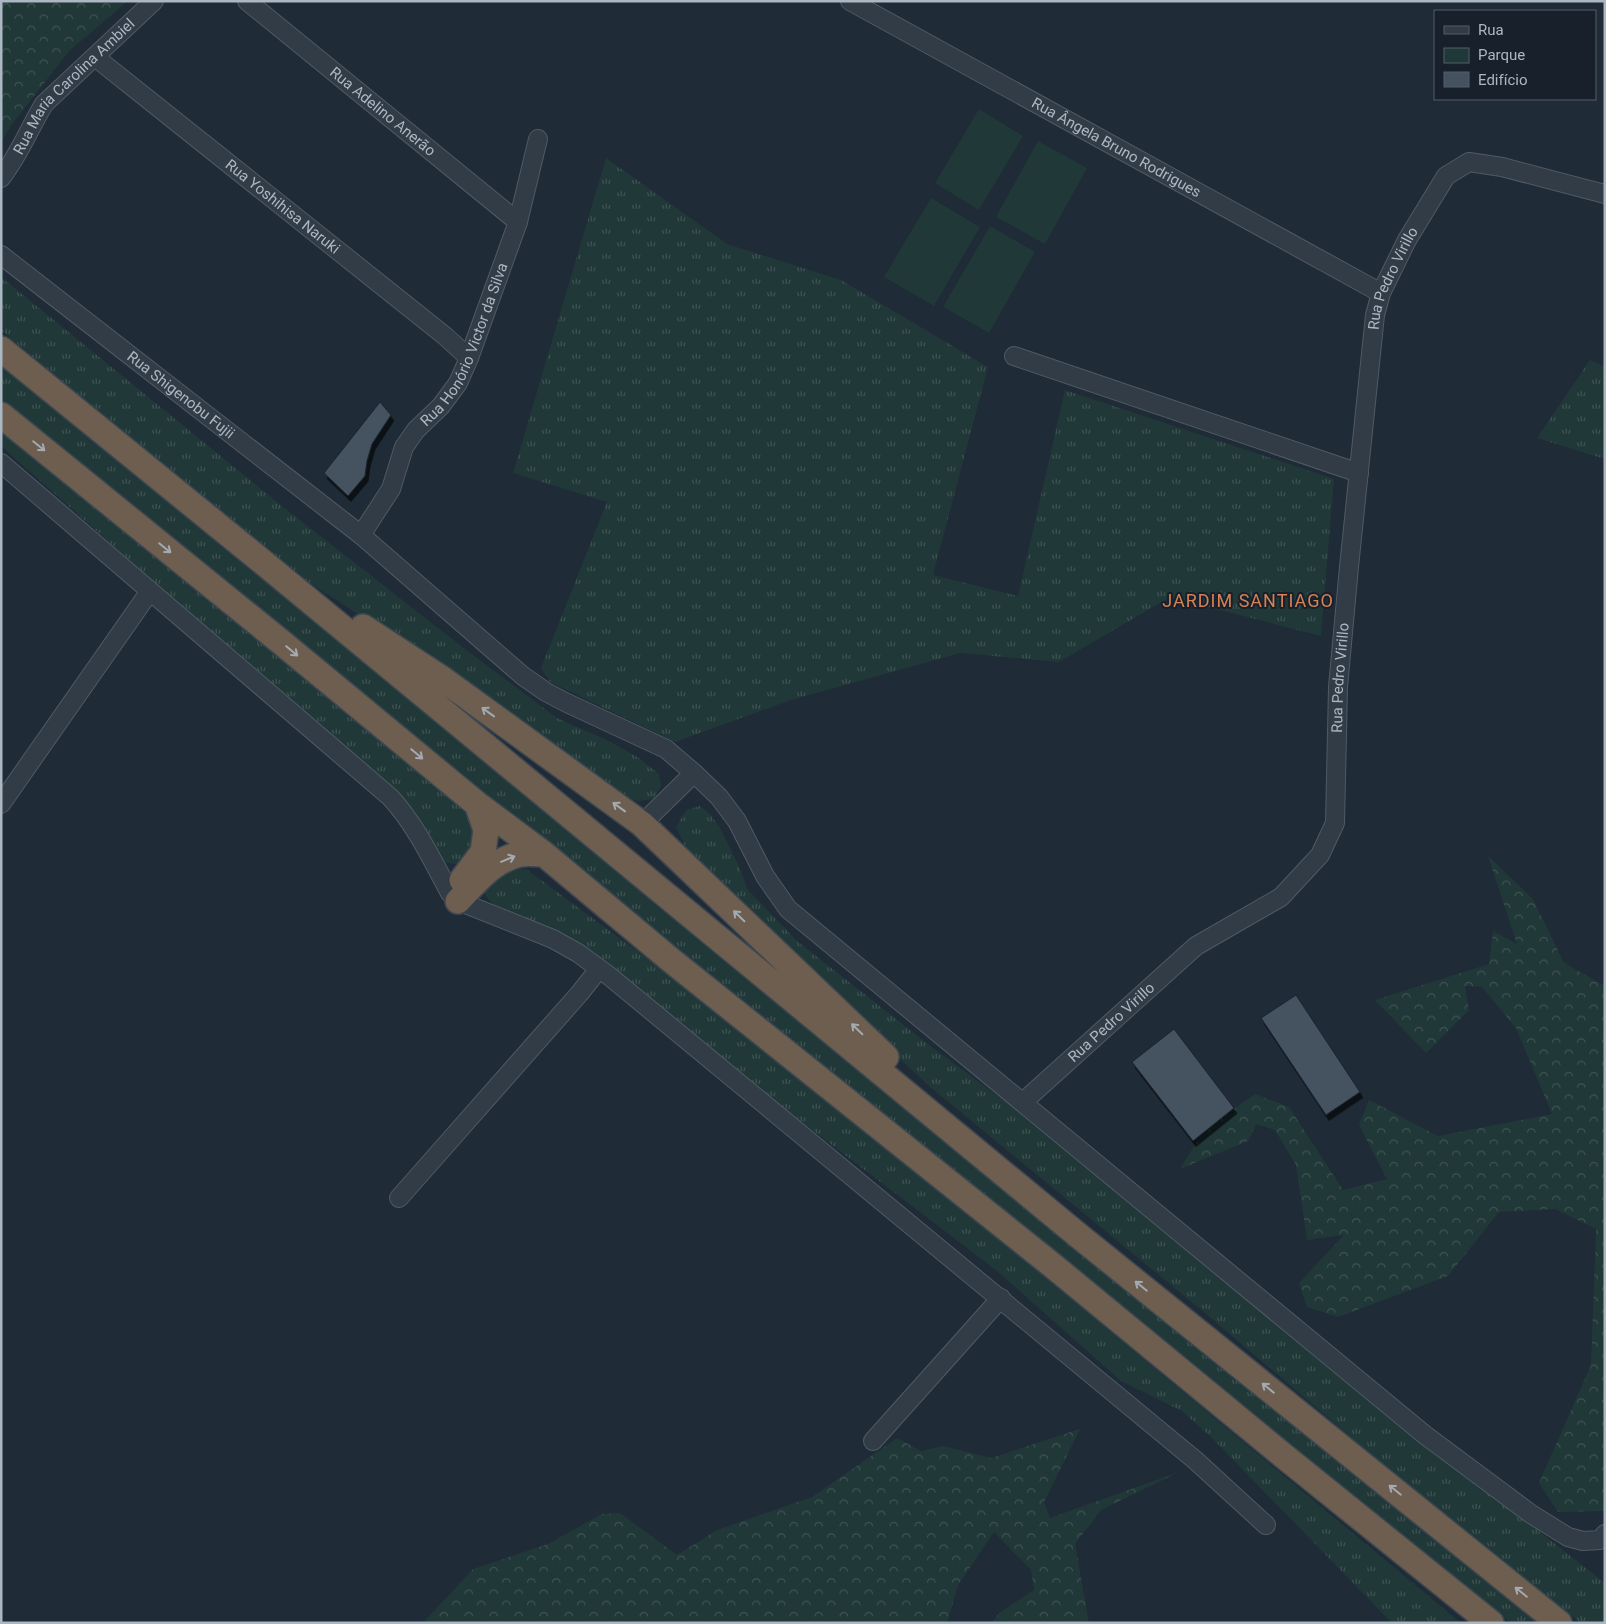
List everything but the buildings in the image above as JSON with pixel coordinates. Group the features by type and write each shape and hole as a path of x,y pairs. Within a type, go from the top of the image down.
{"highway":[{"path":"1,349 259,559 1079,1236 1559,1623"},
{"path":"1,415 477,804 544,854 672,961 1045,1259 1285,1457 1491,1623"},
{"path":"259,559 444,680 642,824 884,1055 949,1128"},
{"path":"454,897 483,852 486,830 477,804"},
{"path":"454,897 486,871 501,862 521,854 544,854"}],"street":[{"name":"Rua Maria Carolina Ambiel","path":"1,178 21,148 44,104 154,1"},
{"name":"Rua Adelino Anerão","path":"247,1 518,222"},
{"name":"Rua Ângela Bruno Rodrigues","path":"850,1 1381,293"},
{"name":"Rua Yoshihisa Naruki","path":"95,57 469,358"},
{"name":"Rua Honório Victor da Silva","path":"361,535 390,489 404,448 416,430 447,398 458,382 469,358 518,222 538,139"},
{"name":"Rua Pedro Virillo","path":"1023,1102 1196,946 1281,897 1320,855 1335,823 1338,687 1375,314 1381,293 1407,240 1446,176 1469,162 1502,167 1605,194"},
{"name":"Rua Shigenobu Fujii","path":"1,255 361,535 523,676 566,703 666,750 694,773 719,797 737,821 765,876 788,909 1425,1435 1531,1514 1568,1537 1583,1541 1602,1537"},
{"path":"1014,356 1359,473"},
{"path":"1,463 390,797 404,812 415,829 454,897 553,939 578,953 599,969 1195,1460 1266,1525"},
{"path":"1,804 150,591"},
{"path":"642,824 694,773"},
{"path":"399,1198 599,969"},
{"path":"873,1441 1000,1298"}],"green space":[{"path":"1,1 128,1 69,51 13,123 1,142"},
{"path":"979,109 1023,136 979,210 935,183"},
{"path":"1038,141 1087,168 1045,244 996,217"},
{"path":"606,158 727,244 841,280 988,367 933,575 1018,596 1065,390 1334,479 1321,636 1170,597 1059,662 960,653 791,700 675,742 550,682 541,668 607,502 513,473"},
{"path":"931,198 980,227 934,306 884,277"},
{"path":"990,226 1035,252 989,333 943,307"},
{"path":"1,277 282,506 465,649 557,718 607,740 639,758 659,774 661,786 654,799 638,801 618,796 373,624 247,542 1,330"},
{"path":"1590,360 1605,366 1605,459 1537,438"},
{"path":"1,362 1540,1623 1511,1623 724,989 1,402"},
{"path":"1,425 55,467 304,678 456,802 474,824 475,855 462,865 442,862 420,821 390,787 252,669 1,446"},
{"path":"700,806 708,812 719,826 738,864 748,890 797,941 933,1048 1060,1142 1409,1435 1470,1477 1605,1583 1605,1623 1581,1623 1478,1545 1205,1313 929,1086 693,863 676,827 686,810"},
{"path":"1488,856 1533,899 1564,963 1605,986 1605,1511 1558,1512 1539,1483 1591,1365 1596,1229 1555,1209 1499,1212 1448,1276 1338,1317 1307,1307 1299,1283 1344,1235 1307,1240 1296,1165 1275,1130 1256,1124 1248,1141 1180,1169 1204,1130 1255,1094 1289,1107 1343,1190 1387,1179 1359,1125 1369,1100 1438,1136 1552,1114 1516,1028 1482,987 1465,986 1469,1010 1426,1053 1375,1000 1489,964 1493,931 1517,944"},
{"path":"526,869 770,1049 832,1103 1461,1623 1392,1623 1212,1438 1182,1411 1121,1381 996,1270 761,1091 614,967 564,935 494,906 483,892 506,870"},
{"path":"1080,1429 1044,1502 1050,1518 1179,1472 1101,1510 1075,1544 1089,1623 992,1623 999,1613 1034,1590 1031,1570 994,1532 958,1585 947,1623 423,1623 473,1569 548,1544 602,1514 620,1513 677,1555 717,1530 812,1497 897,1438 921,1451 943,1446 991,1458"}],"district":[{"name":"JARDIM SANTIAGO","path":"1248,600"}]}
